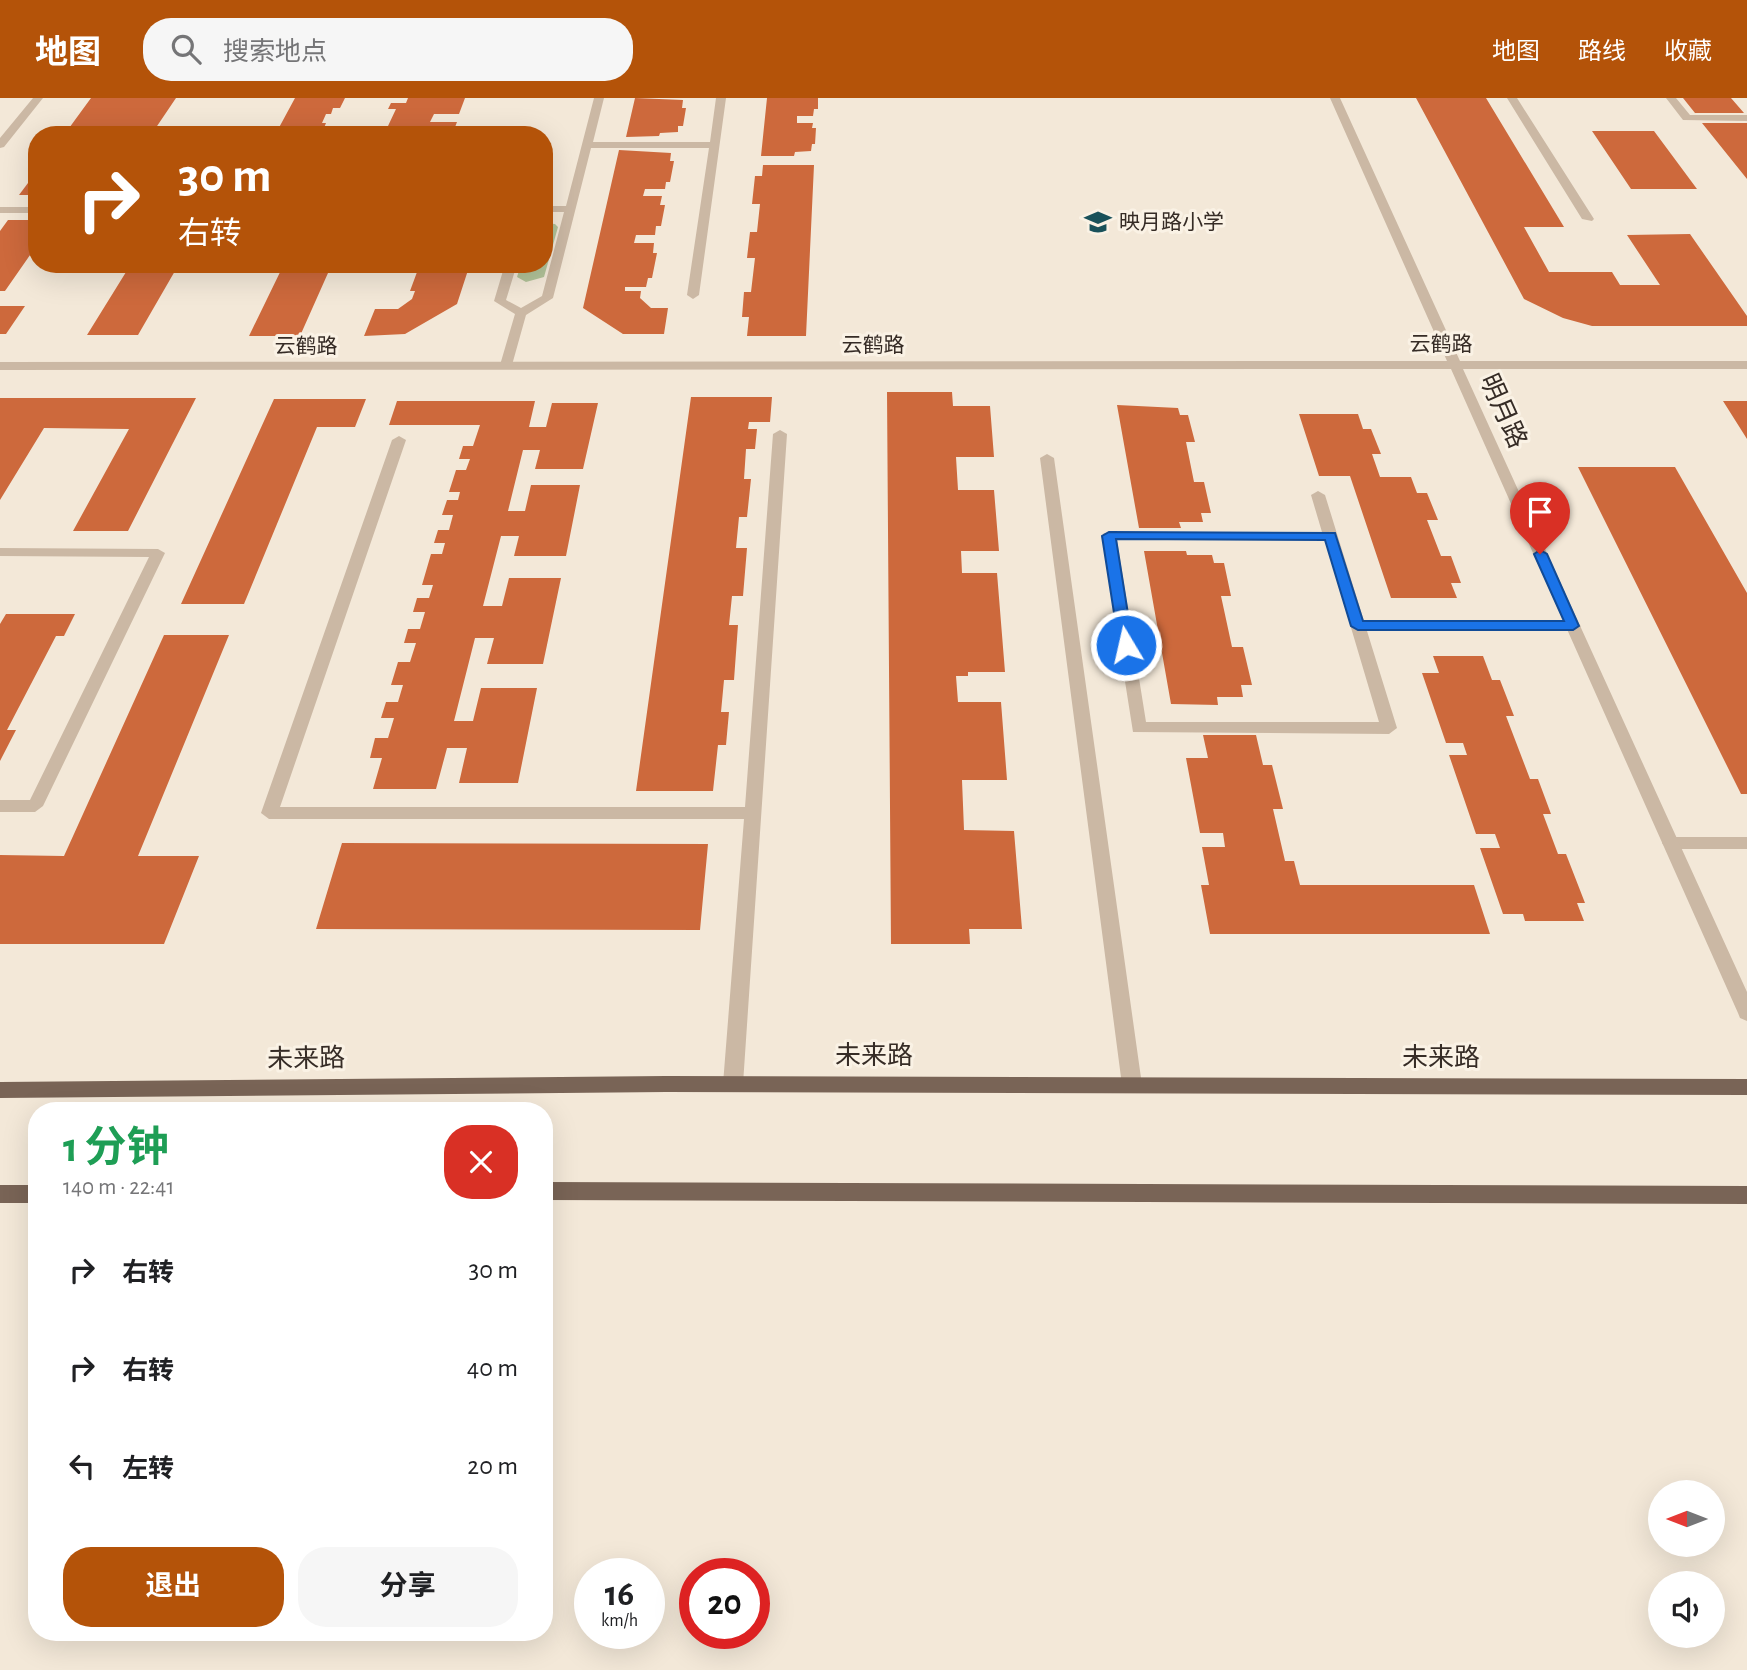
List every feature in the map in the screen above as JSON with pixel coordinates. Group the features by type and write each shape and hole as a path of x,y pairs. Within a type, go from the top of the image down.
{"main road":[{"name":"未来路","path":"0,1090 733,1084 1747,1087"},
{"path":"553,1191 1747,1195"},
{"path":"0,1194 28,1194"}],"street":[{"path":"0,145 38,98"},
{"path":"506,365 521,313 547,298 599,98"},
{"path":"693,295 721,98"},
{"name":"明月路","path":"1335,98 1747,1013"},
{"path":"1512,98 1588,219"},
{"path":"1671,98 1686,118 1747,118"},
{"path":"587,145 715,145"},
{"path":"553,209 570,209"},
{"path":"0,210 28,210"},
{"path":"508,273 500,301 521,313"},
{"name":"云鹤路","path":"0,366 1455,363 1747,365"},
{"path":"733,1084 780,434"},
{"path":"399,440 269,813 753,813"},
{"path":"1047,458 1132,1085"},
{"path":"1318,495 1331,536 1358,626 1390,727 1139,727 1109,536 1331,536"},
{"path":"0,806 35,806 158,553 2,556"},
{"path":"1358,626 1573,626"},
{"path":"1671,843 1747,843"}],"green space":[{"path":"553,224 558,227 553,245"},
{"path":"518,273 545,273 544,277 526,282 517,277"}],"building":[{"path":"91,98 176,98 157,126 71,126"},
{"path":"295,98 345,98 340,108 333,108 331,114 326,114 322,123 326,123 325,126 280,126"},
{"path":"408,98 465,98 459,114 434,114 430,122 457,122 455,126 388,126 396,109 388,109 391,103 406,103"},
{"path":"635,98 683,100 682,108 686,108 683,126 678,126 678,132 660,133 659,136 626,137"},
{"path":"767,98 818,98 818,109 814,109 813,116 797,116 797,123 813,123 812,128 816,128 815,144 812,144 811,151 795,152 794,156 761,156"},
{"path":"1416,98 1486,98 1564,227 1524,227 1549,272 1612,272 1620,285 1660,285 1627,235 1690,234 1747,316 1747,326 1592,326 1563,318 1524,299"},
{"path":"1683,98 1731,98 1744,113 1695,113"},
{"path":"1702,123 1747,123 1747,179"},
{"path":"1592,131 1654,131 1697,189 1631,189"},
{"path":"619,150 671,153 670,161 674,161 670,182 666,182 665,189 645,189 643,196 662,196 660,205 665,205 661,226 656,226 655,235 636,235 634,243 654,243 653,253 657,253 652,278 648,278 646,287 625,287 625,291 641,291 640,298 651,308 668,308 664,334 623,334 583,308"},
{"path":"763,165 814,165 806,336 747,336 749,317 742,317 744,292 751,292 755,258 747,258 750,232 757,232 760,204 752,204 755,176 762,176"},
{"path":"28,183 28,195 19,195"},
{"path":"8,220 28,220 28,258 5,291 0,291 0,231"},
{"path":"125,273 174,273 138,335 87,335"},
{"path":"280,273 328,273 300,336 249,336"},
{"path":"417,273 467,273 457,304 405,334 364,336 375,309 398,309 412,299 415,291 410,291"},
{"path":"0,306 25,306 6,334 0,334"},
{"path":"887,392 952,392 953,406 990,406 994,457 956,457 958,490 994,490 999,551 961,551 962,573 997,573 1005,672 968,672 968,676 956,676 958,702 1001,702 1007,780 962,780 964,830 1014,831 1022,929 969,929 970,944 891,944"},
{"path":"691,397 772,397 770,422 749,422 748,429 757,429 755,449 746,449 744,479 751,479 747,517 739,517 736,548 747,548 743,596 732,596 729,625 738,625 734,680 724,680 721,712 729,712 726,745 718,745 713,791 636,791"},
{"path":"0,398 196,398 128,531 73,531 129,429 44,428 0,500"},
{"path":"274,399 366,399 355,427 317,427 244,604 181,604"},
{"path":"397,401 535,401 529,427 546,427 552,403 598,403 583,469 535,469 540,450 523,450 508,511 525,511 531,485 580,485 566,556 514,556 519,536 501,536 483,606 502,606 509,578 561,578 543,664 487,664 494,638 475,638 454,721 473,721 481,688 537,688 518,783 459,783 467,748 447,748 436,789 373,789 382,758 370,758 375,738 388,738 394,718 381,718 386,702 398,702 403,685 391,685 398,662 410,662 416,643 404,643 408,629 420,629 425,612 413,612 417,598 429,598 433,585 422,585 431,554 442,554 445,543 434,543 438,530 449,530 453,515 442,515 447,500 458,500 460,492 449,492 456,470 466,470 470,459 459,459 463,446 473,446 480,425 389,425"},
{"path":"1723,401 1747,401 1747,439"},
{"path":"1117,405 1178,408 1180,415 1188,415 1195,442 1186,442 1194,482 1204,482 1211,513 1201,513 1203,522 1179,522 1181,528 1139,528"},
{"path":"1299,414 1358,414 1363,429 1371,429 1381,454 1372,454 1380,477 1411,477 1417,493 1427,493 1438,520 1427,520 1441,556 1451,556 1461,583 1451,583 1457,598 1391,598 1350,476 1319,476"},
{"path":"1578,467 1675,467 1747,593 1747,794 1741,794"},
{"path":"1144,551 1186,551 1187,555 1212,555 1214,563 1224,563 1231,596 1221,596 1232,647 1243,647 1252,685 1241,685 1243,697 1217,697 1218,705 1171,704"},
{"path":"6,614 75,614 64,636 56,636 7,730 16,730 0,761 0,624"},
{"path":"164,635 229,635 138,856 199,856 164,944 0,944 0,855 64,856"},
{"path":"1433,656 1483,656 1492,680 1500,680 1514,716 1506,716 1530,779 1538,779 1551,814 1543,814 1558,854 1566,854 1585,903 1577,903 1584,921 1525,921 1523,914 1503,914 1480,848 1500,848 1495,834 1476,834 1449,755 1467,755 1463,743 1446,743 1422,673 1439,673"},
{"path":"1203,735 1256,735 1263,765 1272,765 1283,809 1273,809 1285,861 1294,861 1300,885 1474,885 1490,934 1210,934 1201,885 1209,885 1202,847 1225,847 1223,833 1200,833 1186,758 1208,758"},
{"path":"342,843 708,844 700,930 316,929"}],"place":[{"name":"映月路小学","path":"1098,222"}],"route":[{"path":"1126,645 1109,536 1331,536 1358,626 1573,626 1540,554"}]}
